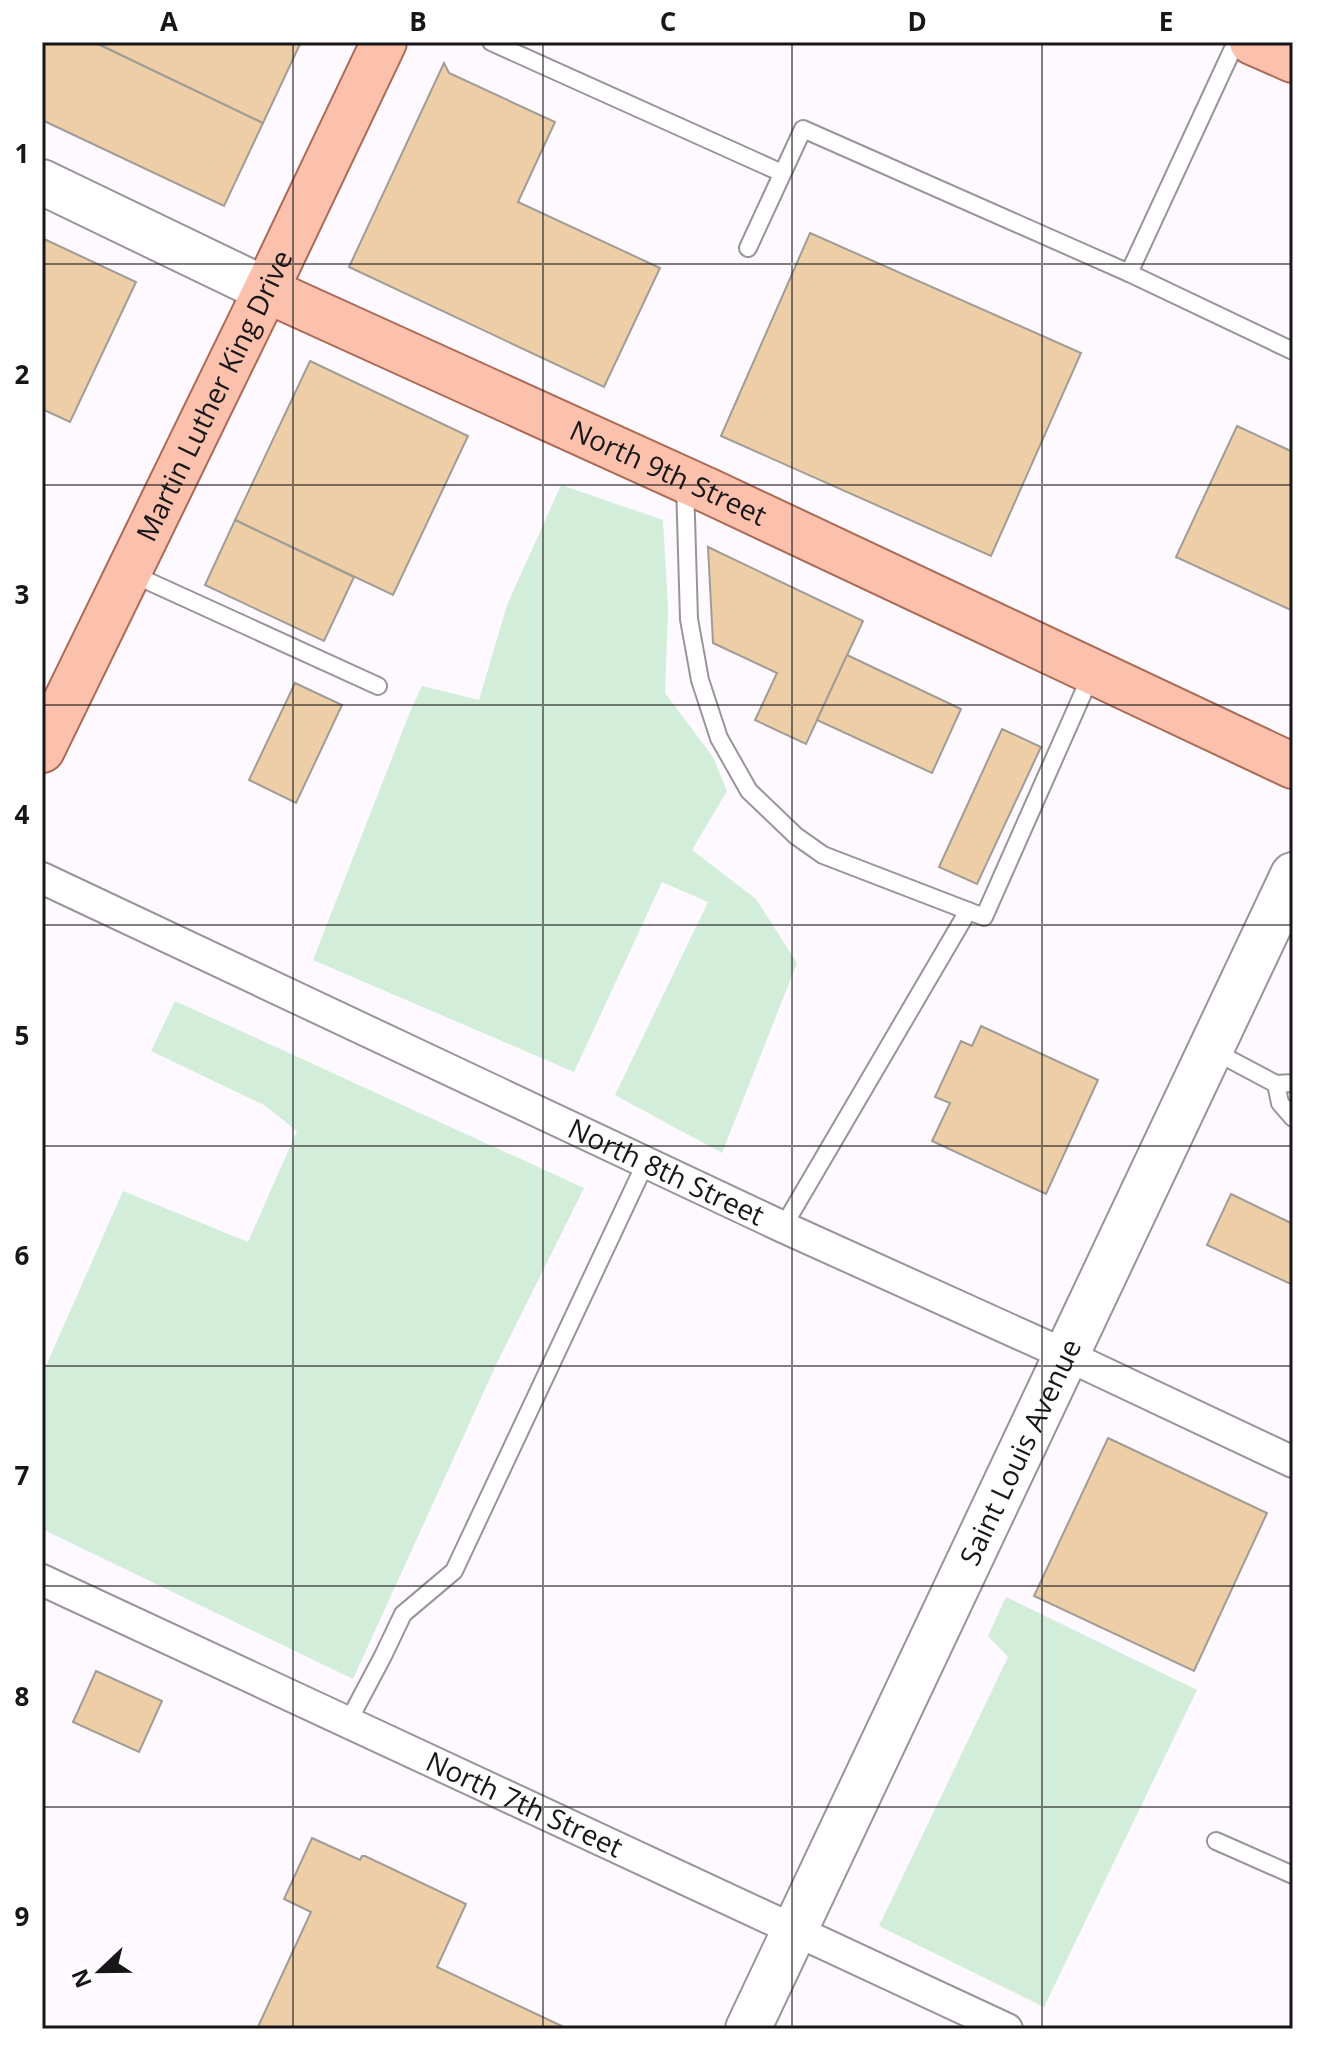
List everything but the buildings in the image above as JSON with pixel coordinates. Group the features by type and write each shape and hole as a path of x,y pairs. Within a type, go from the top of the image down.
{"main road":[{"name":"Martin Luther King Drive","path":"42,750 384,42"},
{"path":"1252,42 1293,60"},
{"name":"North 9th Street","path":"266,290 685,480 1293,766"}],"street":[{"name":"North 9th Street","path":"42,182 266,290"},
{"name":"North 8th Street","path":"42,878 783,1227 1293,1462"},
{"name":"Saint Louis Avenue","path":"748,2029 1292,878"},
{"name":"North 7th Street","path":"42,1580 1007,2029"}],"lane":[{"path":"491,42 782,173"},
{"path":"1129,273 1236,42"},
{"path":"748,248 803,129 1129,273 1293,351"},
{"path":"685,480 689,619 700,680 719,738 749,791 796,836 823,855 984,917 1092,671"},
{"path":"128,572 378,686"},
{"path":"783,1227 968,911"},
{"path":"1211,1049 1284,1084 1280,1103 1293,1118"},
{"path":"348,1722 403,1614 454,1571 646,1162"},
{"path":"1216,1841 1293,1875"}],"green space":[{"path":"561,485 663,520 668,608 665,693 713,757 727,791 692,850 756,899 797,963 722,1153 615,1095 708,902 662,882 574,1072 313,960 422,686 479,700 507,605"},
{"path":"175,1001 584,1188 496,1365 353,1679 42,1529 42,1375 123,1191 248,1242 297,1131 264,1105 151,1051"},
{"path":"1006,1597 1197,1690 1044,2007 879,1926 1008,1657 988,1636"}]}
